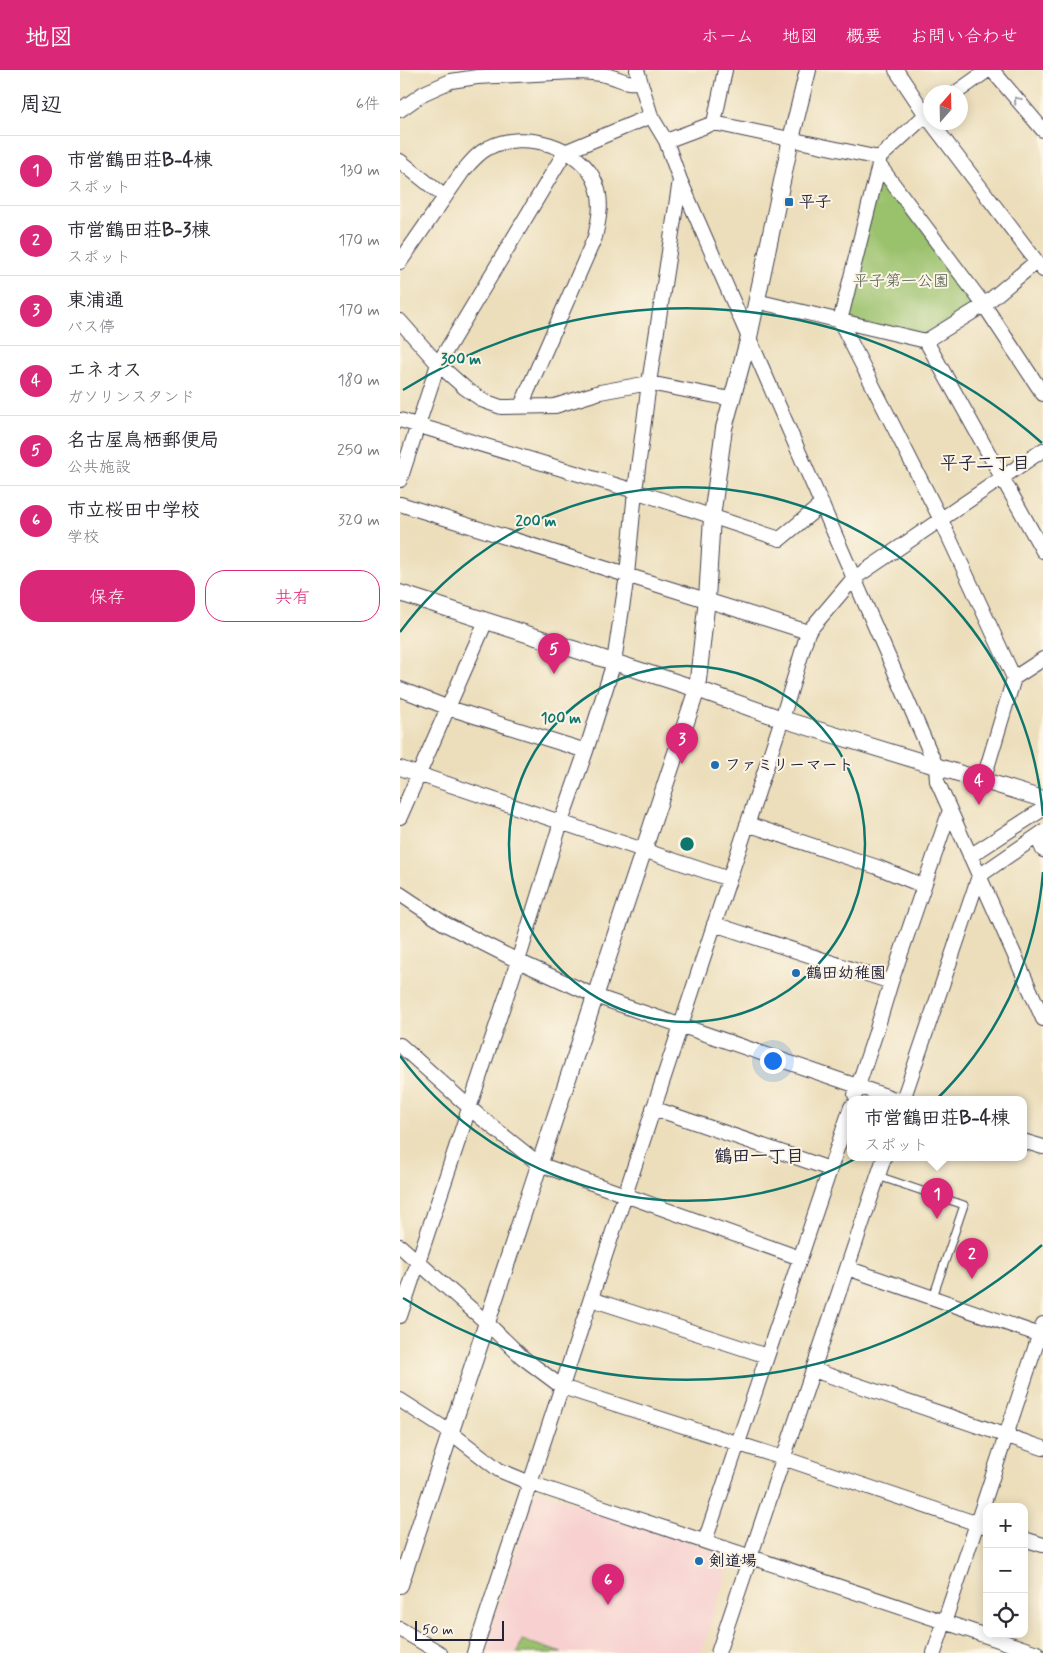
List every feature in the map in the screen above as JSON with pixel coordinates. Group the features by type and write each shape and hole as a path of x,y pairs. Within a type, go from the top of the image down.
{"street":[{"path":"714,123 725,70"},
{"path":"400,1585 697,688 707,599 712,517 724,428 749,337 791,139 808,70"},
{"path":"896,70 923,109"},
{"path":"968,85 990,70 1043,130"},
{"path":"400,110 449,76 477,77 543,72 589,72 612,76 630,84 638,76 651,116 666,142 680,180 936,766 937,782 1043,1017"},
{"path":"400,480 438,364 565,152 651,116"},
{"path":"666,142 714,123 791,139 879,161 984,305 1043,394"},
{"path":"923,123 879,161 840,321 940,520 1014,678"},
{"path":"756,301 926,341 984,305 1040,266 938,130"},
{"path":"400,262 463,171 475,157 489,147 510,141 536,140 552,145 578,159 588,170 596,184 600,201 600,217 595,237 521,406"},
{"path":"400,161 444,197"},
{"path":"400,1316 518,961 561,822 614,662 627,575 635,492 649,383 680,180"},
{"path":"400,321 438,364 465,388 484,401 500,407 555,406 600,392 649,383 731,399"},
{"path":"926,341 1043,550"},
{"path":"400,420 635,492 780,539 822,504"},
{"path":"474,1653 782,719 808,632 853,579 1003,479 1043,450"},
{"path":"400,504 808,632"},
{"path":"400,593 697,688 782,719 1043,799"},
{"path":"400,817 486,621"},
{"path":"983,781 1014,678 1043,659"},
{"path":"400,689 449,708 586,750"},
{"path":"400,768 729,879"},
{"path":"970,856 1043,809"},
{"path":"854,1096 876,1032 890,982 950,810"},
{"path":"747,824 877,867 924,886"},
{"path":"904,1096 979,876 1040,835 1043,850"},
{"path":"400,894 445,924 518,961 595,996 887,1096"},
{"path":"714,924 890,982"},
{"path":"400,1046 470,1106 479,1116 539,1164 800,1258"},
{"path":"654,1108 830,1169"},
{"path":"705,1541 847,1118"},
{"path":"1027,1142 1043,1147"},
{"path":"718,1653 883,1161"},
{"path":"400,1246 487,1322 522,1357 562,1387 783,1458 982,1525"},
{"path":"847,1268 1042,1331 1006,1436 982,1525 934,1653"},
{"path":"591,1299 767,1356"},
{"path":"813,1370 1043,1448"},
{"path":"400,1400 450,1432 499,1470 750,1557 1037,1653"},
{"path":"1028,1540 1043,1545"},
{"path":"400,1629 440,1653"}],"lane":[{"path":"878,1176 964,1205 933,1297"}],"shaded area":[{"path":"536,1490 732,1557 701,1653 483,1653"}],"green space":[{"name":"平子第一公園","path":"878,168 980,304 923,338 842,318"},
{"path":"522,1640 562,1653 517,1653"}],"place":[{"name":"平子","path":"789,202"},
{"name":"名古屋鳥栖郵便局","path":"554,674"},
{"name":"東浦通","path":"682,764"},
{"name":"ファミリーマート","path":"715,765"},
{"name":"エネオス","path":"979,805"},
{"name":"鶴田幼稚園","path":"796,973"},
{"name":"市営鶴田荘B-4棟","path":"937,1219"},
{"name":"市営鶴田荘B-3棟","path":"972,1279"},
{"name":"剣道場","path":"699,1561"},
{"name":"市立桜田中学校","path":"608,1605"}],"district":[{"name":"平子二丁目","path":"985,464"},
{"name":"鶴田一丁目","path":"759,1157"}]}
